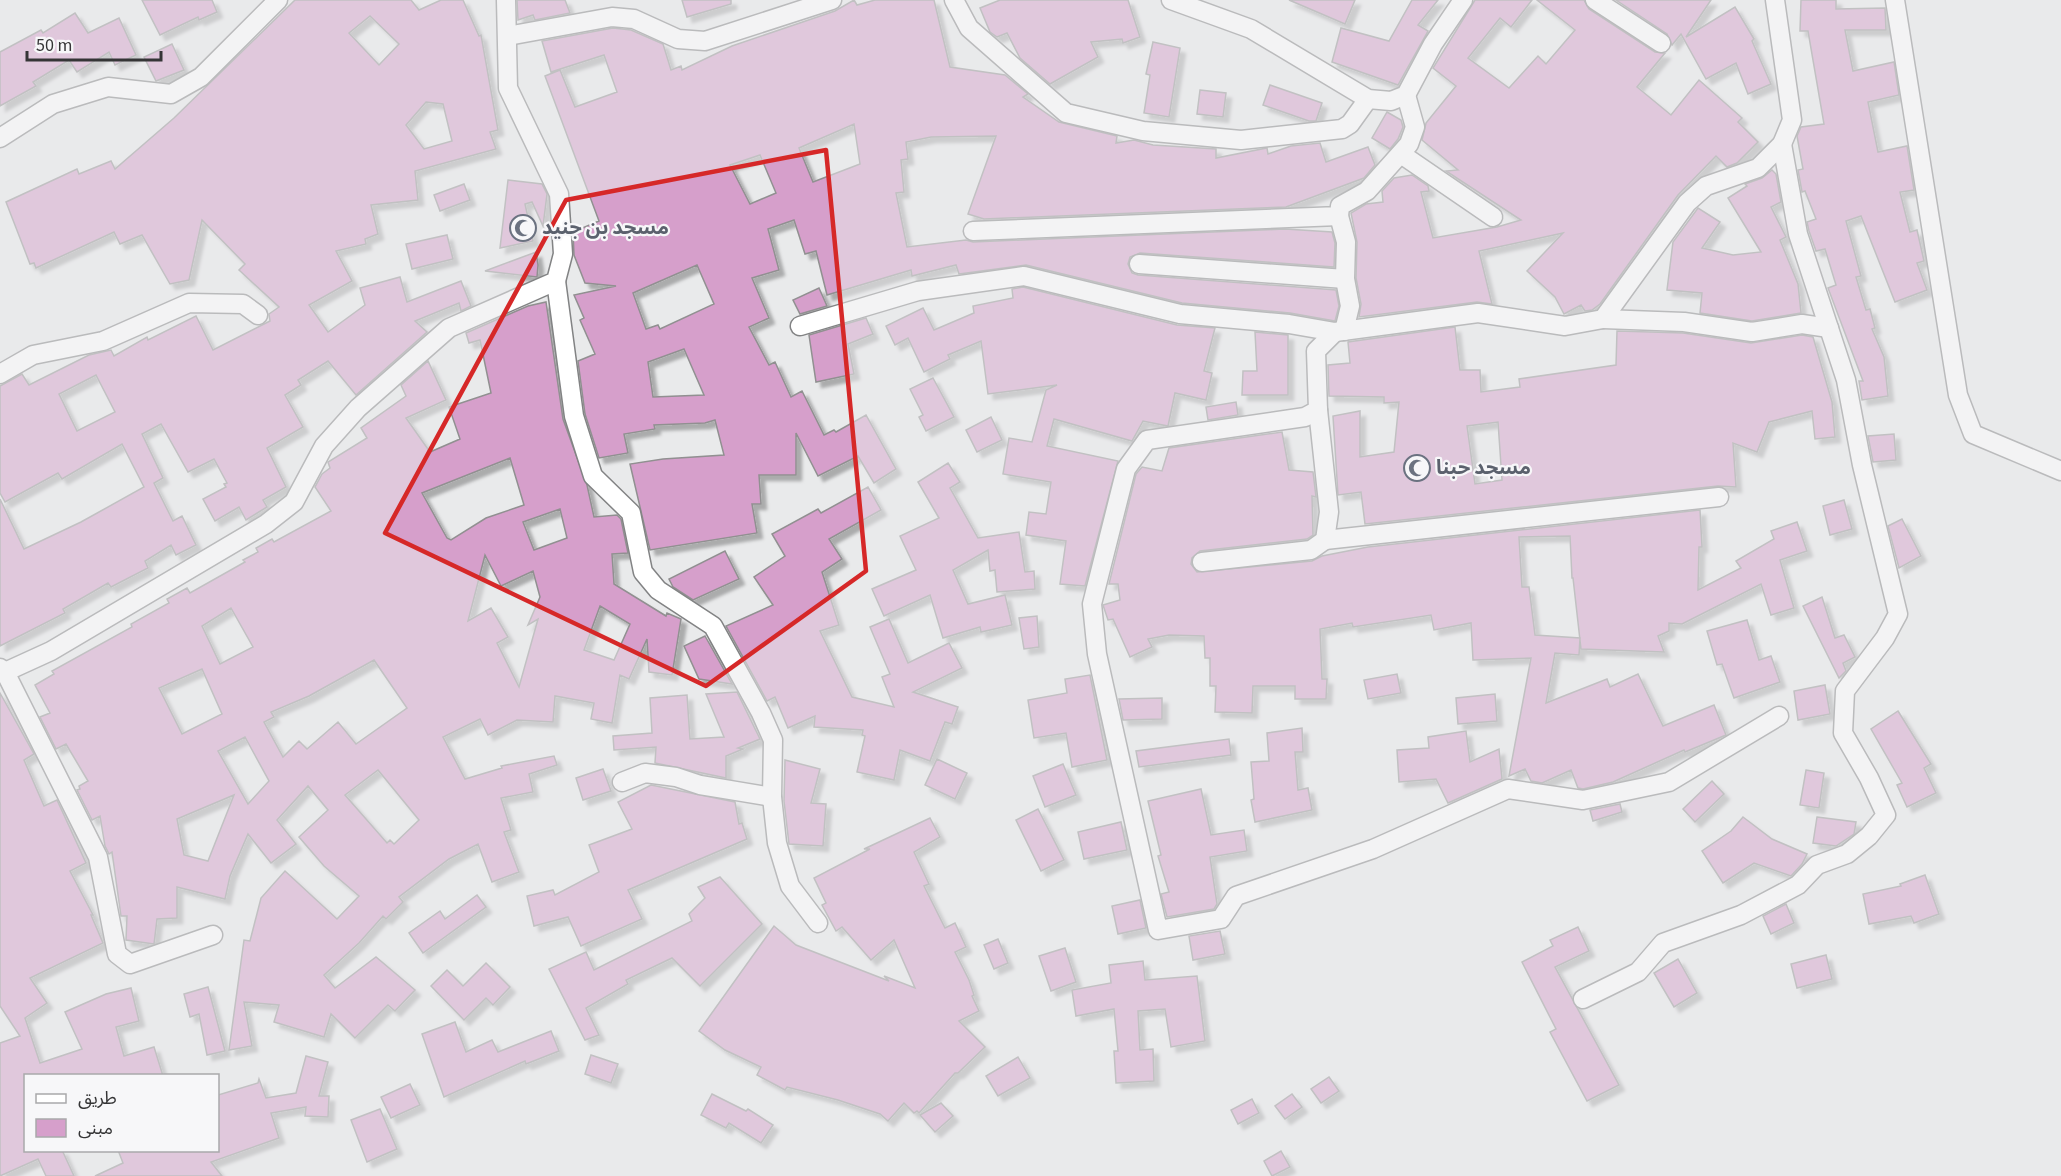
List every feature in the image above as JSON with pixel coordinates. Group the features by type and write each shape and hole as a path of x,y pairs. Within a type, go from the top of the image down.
{"street":[{"path":"0,138 53,104 108,87 171,94 201,77 278,0"},
{"path":"506,0 508,88 559,194 563,254 556,281 574,416 593,476 631,513 643,572 658,590 713,626 761,713 773,740 772,797 777,843 790,886 818,923"},
{"path":"508,36 612,17 634,19 678,39 705,41 832,0"},
{"path":"954,0 969,28 1010,66 1066,113 1092,120 1143,130 1241,140 1342,129 1350,124 1368,99"},
{"path":"1172,0 1251,29 1368,99 1391,101 1406,95 1433,44 1463,0"},
{"path":"1595,0 1661,44"},
{"path":"1603,319 1688,203 1706,186 1758,168 1782,144 1792,120 1775,0"},
{"path":"1895,0 1958,395 1973,434 2061,471"},
{"path":"1325,540 1329,512 1318,410 1316,351 1339,331 1350,306 1345,279 1346,242 1339,216 1340,206 1367,191 1409,144 1415,127 1406,95"},
{"path":"1583,999 1638,972 1663,943 1741,915 1798,885 1817,866 1847,854 1869,836 1886,815 1869,778 1843,733 1845,691 1885,638 1898,614 1862,465 1846,380 1798,234 1782,144"},
{"path":"1401,153 1493,217"},
{"path":"974,231 1339,216"},
{"path":"1139,264 1345,279"},
{"path":"800,326 918,291 1024,276 1180,314 1339,331 1478,313 1565,326 1603,319 1684,322 1752,332 1802,324 1829,328"},
{"path":"213,935 130,964 125,963 117,954 98,857 2,670 51,651 266,524 294,502 324,446 358,408 449,328 556,281"},
{"path":"0,374 33,355 103,341 189,303 243,304 258,315"},
{"path":"1318,410 1305,417 1147,440 1126,469 1092,604 1097,654 1158,930 1221,919 1236,896 1373,849 1508,789 1584,800 1669,782 1779,716"},
{"path":"1202,562 1311,550 1325,540 1719,497"},
{"path":"622,782 645,773 676,777 700,785 772,797"}],"highlighted area":[{"path":"826,150 866,571 706,686 385,533 566,200"}],"building":[{"path":"142,0 212,0 217,12 199,20 198,17 160,35"},
{"path":"295,0 411,0 419,10 441,0 463,0 479,36 481,35 498,130 490,132 496,149 415,171 418,200 371,205 378,234 365,239 366,244 336,251 352,281 309,305 328,332 365,305 360,288 400,277 407,302 461,281 471,306 461,311 459,303 415,321 427,332 356,395 328,361 298,380 301,385 285,395 303,427 267,448 286,487 263,500 267,507 246,520 239,507 215,521 203,499 226,487 224,484 227,483 214,459 188,472 161,424 142,434 163,478 154,483 173,521 182,516 196,545 176,555 171,545 145,561 148,568 111,587 108,583 63,609 65,613 0,646 0,499 24,549 81,522 144,487 122,444 62,479 58,473 5,502 0,493 0,386 22,374 29,385 89,355 111,350 114,356 147,337 148,340 196,316 213,350 270,321 269,314 279,307 239,270 245,264 202,220 189,280 170,284 142,235 120,244 114,232 36,268 34,263 30,264 6,202 77,169 79,174 111,161 115,169 174,118","holes":["370,16 399,44 379,65 349,33","426,102 443,104 452,141 424,149 406,125","96,375 115,412 77,431 59,394"]},
{"path":"517,0 565,0 570,13 535,20 533,15 518,20"},
{"path":"682,0 731,0 731,4 687,17"},
{"path":"854,0 857,5 875,0 934,0 950,67 1005,75 1028,94 1023,97 1059,122 1117,136 1116,143 1134,140 1153,145 1216,149 1216,158 1267,148 1268,154 1291,146 1320,143 1326,162 1368,147 1375,165 1364,178 1286,207 984,219 968,214 996,136 931,137 906,142 908,159 901,160 904,192 896,193 907,247 966,240 973,242 1285,229 1332,232 1335,243 1334,267 1140,253 1130,257 1128,264 1132,273 1138,275 1336,290 1339,306 1335,321 1290,313 1182,303 1026,265 959,274 956,265 912,276 911,270 827,295 816,251 805,254 794,220 768,229 779,270 752,278 769,318 749,327 769,365 775,362 791,397 802,391 824,435 834,430 836,432 866,415 896,469 874,483 858,456 818,476 796,433 796,475 759,475 761,504 752,504 757,533 650,550 630,464 663,459 724,455 715,420 705,423 654,425 655,429 624,434 628,453 599,458 585,414 578,361 595,354 580,320 584,318 574,295 616,286 585,283 574,255 573,232 599,221 545,76 560,70 575,107 617,92 604,55 551,72 542,41 613,28 631,30 663,44 671,70 681,66 682,70 732,46 835,11","holes":["854,124 860,164 813,182 799,148","760,155 776,193 750,204 730,165","697,265 714,304 660,329 658,325 646,329 633,293","684,349 704,395 653,397 648,362"]},
{"path":"1000,0 1128,0 1140,37 1123,43 1122,39 1091,42 1098,57 1050,84 1020,58 1007,33 997,37 990,32 980,8"},
{"path":"1289,0 1355,0 1345,24"},
{"path":"1412,0 1438,0 1418,25 1428,31 1398,85 1332,62 1341,28 1389,41"},
{"path":"1475,0 1532,0 1511,27 1500,18 1468,58 1509,88 1538,56 1546,64 1575,30 1537,0 1584,0 1589,9 1655,52 1665,53 1637,87 1671,115 1699,80 1742,118 1738,122 1758,142 1737,163 1727,167 1716,156 1678,195 1600,304 1592,310 1585,311 1581,305 1564,314 1555,297 1527,271 1563,233 1479,251 1492,304 1477,302 1359,317 1361,304 1356,278 1357,242 1351,213 1366,204 1383,202 1382,191 1394,178 1412,175 1428,186 1429,191 1421,192 1433,238 1497,227 1521,220 1446,171 1458,170 1422,140 1426,123 1456,86 1433,68"},
{"path":"1616,0 1711,0 1686,37 1735,7 1754,39 1752,41 1771,84 1748,94 1736,63 1706,79 1681,34 1672,45 1667,34"},
{"path":"1801,0 1836,0 1836,9 1885,8 1886,30 1845,30 1853,71 1894,62 1899,95 1868,102 1878,152 1907,146 1914,190 1900,192 1910,232 1917,230 1924,261 1917,263 1927,290 1895,302 1861,216 1846,221 1861,276 1856,277 1866,310 1870,309 1875,328 1872,329 1884,357 1888,396 1862,400 1859,381 1863,381 1828,288 1836,285 1825,249 1816,251 1807,222 1816,219 1805,191 1802,192 1798,170 1803,169 1797,136 1801,127 1824,124 1808,31 1800,31"},
{"path":"75,13 88,33 119,18 136,55 115,65 109,52 77,72 69,60 33,82 36,86 0,106 0,52 41,30 43,33"},
{"path":"1153,42 1180,48 1169,117 1144,113 1150,75 1146,74"},
{"path":"172,44 184,70 156,81 144,57"},
{"path":"1270,85 1322,103 1316,121 1309,121 1263,105"},
{"path":"1200,90 1226,93 1223,117 1197,114"},
{"path":"1387,112 1401,120 1403,127 1398,139 1390,149 1372,138"},
{"path":"1772,170 1776,174 1781,202 1771,207 1786,237 1780,240 1798,284 1801,313 1752,321 1700,313 1702,293 1667,290 1673,242 1698,208 1720,222 1702,248 1733,255 1761,252 1728,198 1747,186 1745,184 1762,178"},
{"path":"508,180 542,184 547,194 543,226 532,202 525,204 533,241 500,248"},
{"path":"464,184 470,200 440,211 434,195"},
{"path":"447,235 453,259 412,269 406,244"},
{"path":"536,252 537,277 485,271"},
{"path":"1023,287 1177,325 1215,328 1204,371 1212,373 1206,400 1175,393 1168,426 1143,421 1132,441 1054,419 1047,446 1118,461 1085,586 1060,584 1066,541 1026,535 1029,512 1046,514 1051,482 1003,474 1009,438 1032,442 1046,390 1057,385 988,394 981,341 948,355 950,359 924,372 908,338 895,345 886,326 923,308 934,330 974,313 973,306 1013,298 1012,289"},
{"path":"819,288 827,306 800,314 793,300"},
{"path":"546,302 563,419 587,485 594,517 617,515 621,519 628,553 612,554 614,584 666,616 667,613 681,619 672,675 649,672 647,639 629,679 620,675 612,723 591,719 594,703 555,696 553,722 517,720 488,735 480,719 443,737 465,779 502,768 501,766 554,756 557,765 529,774 533,792 501,798 511,830 504,832 519,872 492,882 478,844 449,859 399,897 403,902 386,919 383,916 359,943 324,975 335,988 376,957 415,990 395,1011 388,1005 355,1038 331,1014 324,1037 274,1022 279,1005 244,1002 252,1046 229,1050 244,940 250,941 261,898 285,871 337,919 359,896 324,866 299,837 328,810 308,786 277,820 296,844 271,863 248,834 230,876 225,899 177,887 177,918 157,919 154,944 126,940 127,916 121,916 112,852 109,854 105,846 100,816 92,820 77,790 80,789 79,786 88,781 66,744 56,749 40,717 50,713 35,685 54,674 52,671 132,627 131,624 169,603 167,599 187,588 190,593 245,562 243,560 258,552 256,548 272,539 274,542 331,511 315,487 322,474 330,468 328,462 367,438 361,428 406,396 401,385 428,361 446,400 406,418 430,452 460,439 449,407 491,393 480,340 469,343 466,333 528,306","holes":["510,458 524,505 486,518 451,540 447,538 422,493","560,509 567,538 534,550 523,522","485,555 501,586 533,571 540,597 528,625 538,619 519,687 497,643 508,637 491,608 468,621","600,606 630,624 614,660 584,650","231,608 253,647 220,664 202,626","374,660 407,708 356,744 338,722 307,749 299,741 283,757 264,722 274,717 271,712 309,696","202,669 222,714 182,734 159,688","245,737 269,781 248,804 218,751","378,770 419,820 394,844 390,840 387,843 345,795","234,795 208,861 184,855 177,819"]},
{"path":"866,318 873,334 848,344 854,374 816,382 809,335"},
{"path":"1455,327 1460,370 1480,370 1481,392 1520,387 1519,379 1616,365 1617,331 1683,333 1751,343 1802,335 1813,337 1832,402 1835,437 1815,439 1812,411 1769,422 1757,452 1733,443 1736,487 1718,486 1365,524 1361,492 1338,495 1333,416 1360,411 1360,457 1394,452 1399,402 1384,403 1384,397 1329,396 1328,365 1350,363 1348,342","holes":["1498,422 1502,480 1475,484 1467,426"]},
{"path":"1255,332 1288,335 1288,395 1242,395 1243,371 1257,371"},
{"path":"933,378 954,417 926,431 919,417 923,415 910,389"},
{"path":"1236,402 1238,415 1208,420 1206,407"},
{"path":"991,417 1002,440 977,452 966,430"},
{"path":"1282,432 1289,470 1313,472 1316,497 1312,496 1313,535 1307,539 1200,551 1192,558 1191,564 1197,572 1312,561 1322,556 1368,547 1700,510 1702,547 1699,547 1698,590 1741,568 1736,561 1774,539 1771,531 1797,522 1807,551 1780,560 1794,608 1771,615 1761,584 1682,624 1669,623 1669,631 1658,636 1664,652 1581,649 1580,639 1579,655 1555,653 1546,703 1607,679 1610,687 1638,674 1663,726 1714,705 1726,735 1685,752 1684,750 1613,782 1583,789 1578,788 1571,770 1542,783 1531,781 1525,769 1509,776 1531,658 1473,660 1471,623 1434,630 1431,615 1353,627 1352,623 1320,629 1322,679 1327,679 1326,699 1295,699 1295,686 1253,686 1252,713 1215,712 1216,686 1210,686 1210,658 1205,658 1204,636 1169,635 1148,639 1152,647 1130,657 1113,619 1108,620 1103,605 1120,600 1118,584 1109,584 1136,474 1142,467 1162,471 1169,448","holes":["1570,536 1572,578 1580,638 1535,635 1529,587 1522,587 1519,537"]},
{"path":"1894,434 1896,460 1873,462 1868,436"},
{"path":"948,463 960,482 950,488 978,538 1019,532 1025,572 1034,571 1035,589 997,592 995,570 990,571 988,550 953,570 968,604 1005,595 1012,625 981,632 980,627 943,638 930,595 884,616 872,589 916,570 900,536 939,518 918,482"},
{"path":"868,487 881,510 829,539 842,559 822,572 839,625 820,631 852,697 894,707 882,677 890,674 870,627 889,619 908,663 949,643 962,668 913,692 958,707 952,724 945,722 930,761 900,750 894,780 857,772 865,736 862,735 863,730 814,727 815,716 788,728 775,697 767,701 726,626 773,605 754,577 785,556 772,534 818,509 821,513"},
{"path":"1844,500 1852,529 1830,535 1823,506"},
{"path":"1902,519 1921,556 1899,568 1888,526"},
{"path":"725,551 739,579 693,600 673,587 669,579"},
{"path":"1822,597 1835,638 1844,635 1855,657 1843,663 1846,671 1839,678 1803,606"},
{"path":"1037,616 1039,647 1024,649 1019,618"},
{"path":"1747,620 1759,660 1771,656 1780,682 1734,698 1722,664 1717,665 1707,631"},
{"path":"705,636 732,684 699,679 684,646"},
{"path":"1397,674 1401,693 1368,699 1364,680"},
{"path":"1090,675 1107,760 1072,767 1066,733 1034,738 1028,700 1067,693 1065,679"},
{"path":"1825,685 1830,714 1798,720 1794,691"},
{"path":"737,692 760,739 726,756 726,778 655,763 656,747 614,750 613,736 652,733 650,698 687,695 690,739 724,737 706,694"},
{"path":"0,693 34,754 24,760 44,806 57,800 86,863 70,871 93,915 91,915 103,943 30,978 47,1003 25,1018 40,1063 82,1049 65,1012 106,994 131,988 139,1021 116,1027 124,1056 154,1047 162,1074 24,1074 24,1152 63,1152 74,1176 46,1176 38,1159 0,1176 0,1043 20,1036 0,1006"},
{"path":"1495,694 1497,721 1458,724 1456,698"},
{"path":"1162,698 1162,719 1123,720 1119,699"},
{"path":"1898,711 1931,764 1924,768 1936,793 1907,807 1897,785 1902,783 1871,729"},
{"path":"1302,728 1303,752 1295,752 1298,790 1308,788 1312,810 1255,822 1251,800 1254,799 1251,762 1269,761 1267,733"},
{"path":"1466,731 1470,762 1499,749 1502,779 1448,803 1436,779 1399,782 1397,750 1429,748 1428,737"},
{"path":"1229,739 1231,755 1139,767 1136,751"},
{"path":"937,759 967,773 955,799 925,785"},
{"path":"785,760 820,769 811,803 826,804 823,846 789,844 784,801"},
{"path":"1063,764 1076,795 1045,807 1033,776"},
{"path":"603,769 611,791 583,800 576,778"},
{"path":"1806,770 1824,773 1819,808 1800,805"},
{"path":"1712,781 1724,794 1695,822 1683,809"},
{"path":"651,785 735,802 739,824 742,823 747,839 628,890 642,919 581,946 568,917 534,926 527,896 553,890 555,895 599,872 589,845 632,829 618,802"},
{"path":"1201,789 1211,835 1244,830 1247,851 1210,857 1217,904 1214,909 1167,917 1161,894 1169,892 1158,856 1161,855 1148,801"},
{"path":"1620,804 1622,812 1593,821 1590,810"},
{"path":"1038,809 1064,860 1041,871 1016,820"},
{"path":"1743,817 1772,839 1807,854 1802,864 1791,876 1754,863 1723,883 1702,851 1731,831"},
{"path":"1817,817 1856,822 1854,834 1836,846 1813,843"},
{"path":"930,818 940,837 914,852 929,884 924,886 945,928 955,923 966,947 955,952 969,980 974,995 972,996 979,1011 959,1021 985,1047 958,1073 955,1073 919,1113 917,1111 914,1113 904,1103 888,1121 880,1114 838,1100 787,1087 785,1090 757,1075 761,1067 725,1050 699,1031 774,926 796,945 889,981 884,976 915,988 894,940 871,960 842,927 836,931 822,905 826,903 814,878 870,849 864,849"},
{"path":"1121,822 1127,850 1084,859 1078,832"},
{"path":"1925,875 1939,914 1914,923 1911,916 1869,924 1863,894 1901,886 1900,884"},
{"path":"720,877 762,924 700,986 672,958 626,980 628,984 586,1008 599,1035 585,1040 549,969 586,952 594,970 692,921 689,914 705,898 698,887"},
{"path":"477,895 486,907 423,953 409,933 440,911 445,919"},
{"path":"1140,900 1146,928 1118,934 1112,906"},
{"path":"1786,904 1794,923 1771,934 1763,916"},
{"path":"1578,927 1589,951 1555,967 1619,1085 1587,1101 1550,1032 1556,1029 1522,962 1553,946 1550,940"},
{"path":"1220,931 1225,954 1193,960 1189,936"},
{"path":"998,939 1008,963 994,969 984,945"},
{"path":"1065,948 1076,982 1051,991 1039,956"},
{"path":"1826,955 1832,979 1797,988 1791,964"},
{"path":"1678,959 1697,993 1674,1007 1654,973"},
{"path":"1143,961 1145,980 1197,976 1205,1041 1171,1047 1165,1009 1138,1011 1140,1050 1153,1049 1154,1081 1116,1083 1114,1051 1118,1051 1114,1009 1076,1016 1072,990 1111,983 1109,965"},
{"path":"486,963 510,987 493,1005 486,998 464,1020 431,986 447,970 463,986"},
{"path":"208,987 225,1051 207,1055 199,1014 190,1017 184,994"},
{"path":"455,1022 466,1052 492,1040 498,1052 551,1031 559,1051 526,1064 525,1061 444,1097 422,1034"},
{"path":"591,1055 618,1064 611,1083 585,1074"},
{"path":"306,1056 328,1062 319,1096 329,1096 328,1117 305,1116 306,1107 271,1113 279,1138 211,1162 222,1176 95,1176 123,1163 119,1152 219,1152 219,1095 258,1083 259,1079 266,1098 296,1093"},
{"path":"1018,1057 1030,1078 998,1096 986,1076"},
{"path":"1329,1077 1339,1091 1321,1103 1311,1089"},
{"path":"410,1084 420,1105 391,1118 381,1097"},
{"path":"712,1094 746,1111 748,1109 773,1125 761,1143 729,1123 726,1128 701,1115"},
{"path":"1292,1094 1302,1107 1285,1119 1275,1106"},
{"path":"1252,1099 1259,1113 1238,1124 1231,1110"},
{"path":"941,1103 953,1116 935,1132 920,1115"},
{"path":"380,1109 397,1149 367,1162 351,1120"},
{"path":"1281,1151 1290,1167 1272,1176 1264,1161"}],"place":[{"name":"مسجد بن جنيد","path":"523,228"},
{"name":"مسجد حبنا","path":"1417,468"}]}
